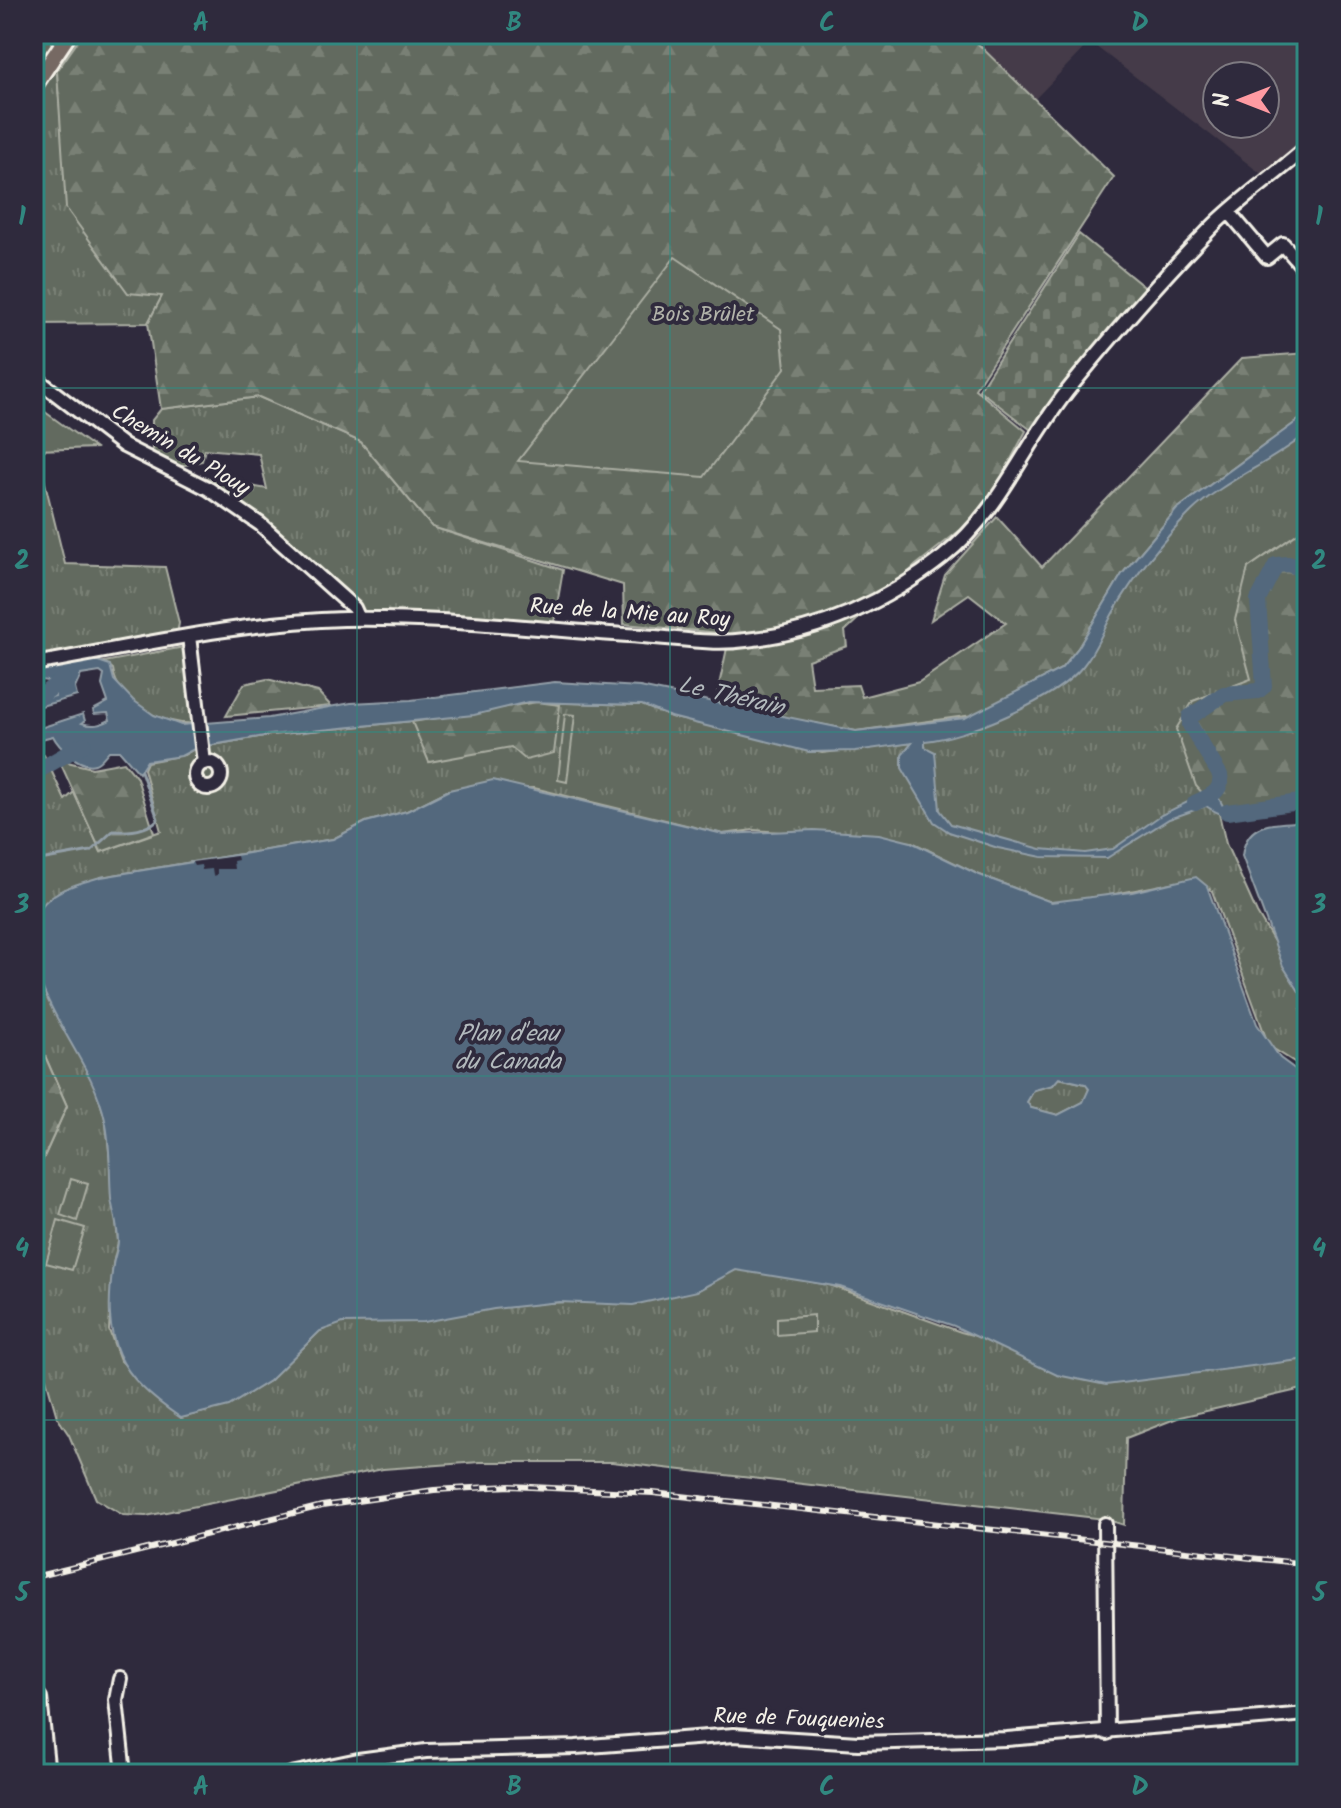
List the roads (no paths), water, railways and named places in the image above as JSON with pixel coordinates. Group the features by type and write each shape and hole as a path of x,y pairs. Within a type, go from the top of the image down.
{"main road":[{"path":"34,72 60,34"},
{"path":"34,86 69,34"}],"street":[{"name":"Rue de la Mie au Roy","path":"34,664 251,626 341,619 729,642 798,631 855,611 936,562 981,521 1002,495 1035,435 1071,386 1168,272 1229,212 1307,147"},
{"path":"1229,212 1267,257 1283,244 1307,272"},
{"name":"Chemin du Plouy","path":"34,377 124,446 209,489 252,518 354,608 359,619"},
{"path":"338,596 341,619"},
{"path":"189,636 204,757"},
{"path":"1105,1524 1107,1733"},
{"path":"120,1679 116,1700 124,1774"},
{"path":"34,1690 40,1698 48,1774"},
{"name":"Rue de Fouquenies","path":"291,1774 358,1760 426,1751 576,1747 718,1736 870,1743 1107,1733 1307,1714"}],"water":[{"path":"1307,414 1307,433 1204,501 1169,535 1130,586 1088,660 1070,679 1010,715 963,733 925,741 925,747 935,752 940,810 951,824 1041,849 1085,853 1113,849 1161,815 1214,789 1223,806 1249,806 1250,813 1221,814 1206,806 1169,819 1107,858 1042,857 998,848 949,832 934,822 902,768 902,755 912,743 855,751 809,752 671,717 642,705 528,702 474,715 270,735 196,748 181,756 147,761 139,773 120,751 109,751 99,762 89,765 70,756 53,736 34,741 34,730 83,714 85,721 82,723 86,724 96,725 110,720 108,713 94,714 93,710 108,702 102,685 104,675 100,672 81,675 75,688 77,696 34,708 34,702 55,696 54,682 34,679 34,667 92,659 110,665 114,680 133,700 154,715 181,725 269,718 351,703 411,700 555,682 640,687 856,731 965,718 1061,669 1078,648 1122,574 1177,509"},
{"name":"Plan d'eau du Canada","path":"493,780 723,834 814,830 879,834 911,842 977,874 1051,902 1132,892 1196,877 1207,886 1257,1024 1280,1058 1307,1078 1307,1359 1106,1385 1057,1375 954,1326 840,1287 736,1270 697,1291 633,1305 559,1302 494,1309 424,1322 343,1323 320,1331 269,1381 229,1406 181,1418 142,1387 128,1371 113,1336 110,1292 118,1241 111,1199 107,1130 97,1095 47,999 38,974 33,949 34,923 38,912 60,891 101,877 333,839 366,822 407,811 449,790","holes":["1059,1078 1085,1084 1089,1089 1083,1102 1058,1115 1031,1108 1027,1102 1034,1090 1053,1085"]},
{"path":"1307,821 1307,1004 1283,966 1242,856 1250,835 1257,829"}],"waterway":[{"path":"1195,803 1217,790 1220,775 1190,725 1190,717 1224,694 1258,691 1264,686 1258,600 1276,565 1288,564 1307,570"},
{"name":"Le Thérain","path":"34,701 63,679"},
{"name":"Le Thérain","path":"34,773 84,744"},
{"path":"34,861 91,851 113,831 137,830 154,823 158,819 141,771"},
{"path":"1227,812 1307,801"}],"railway":[{"path":"34,1577 322,1506 434,1490 511,1486 653,1493 1307,1564"}],"park label":[{"name":"Bois Brûlet","path":"703,315"}]}
